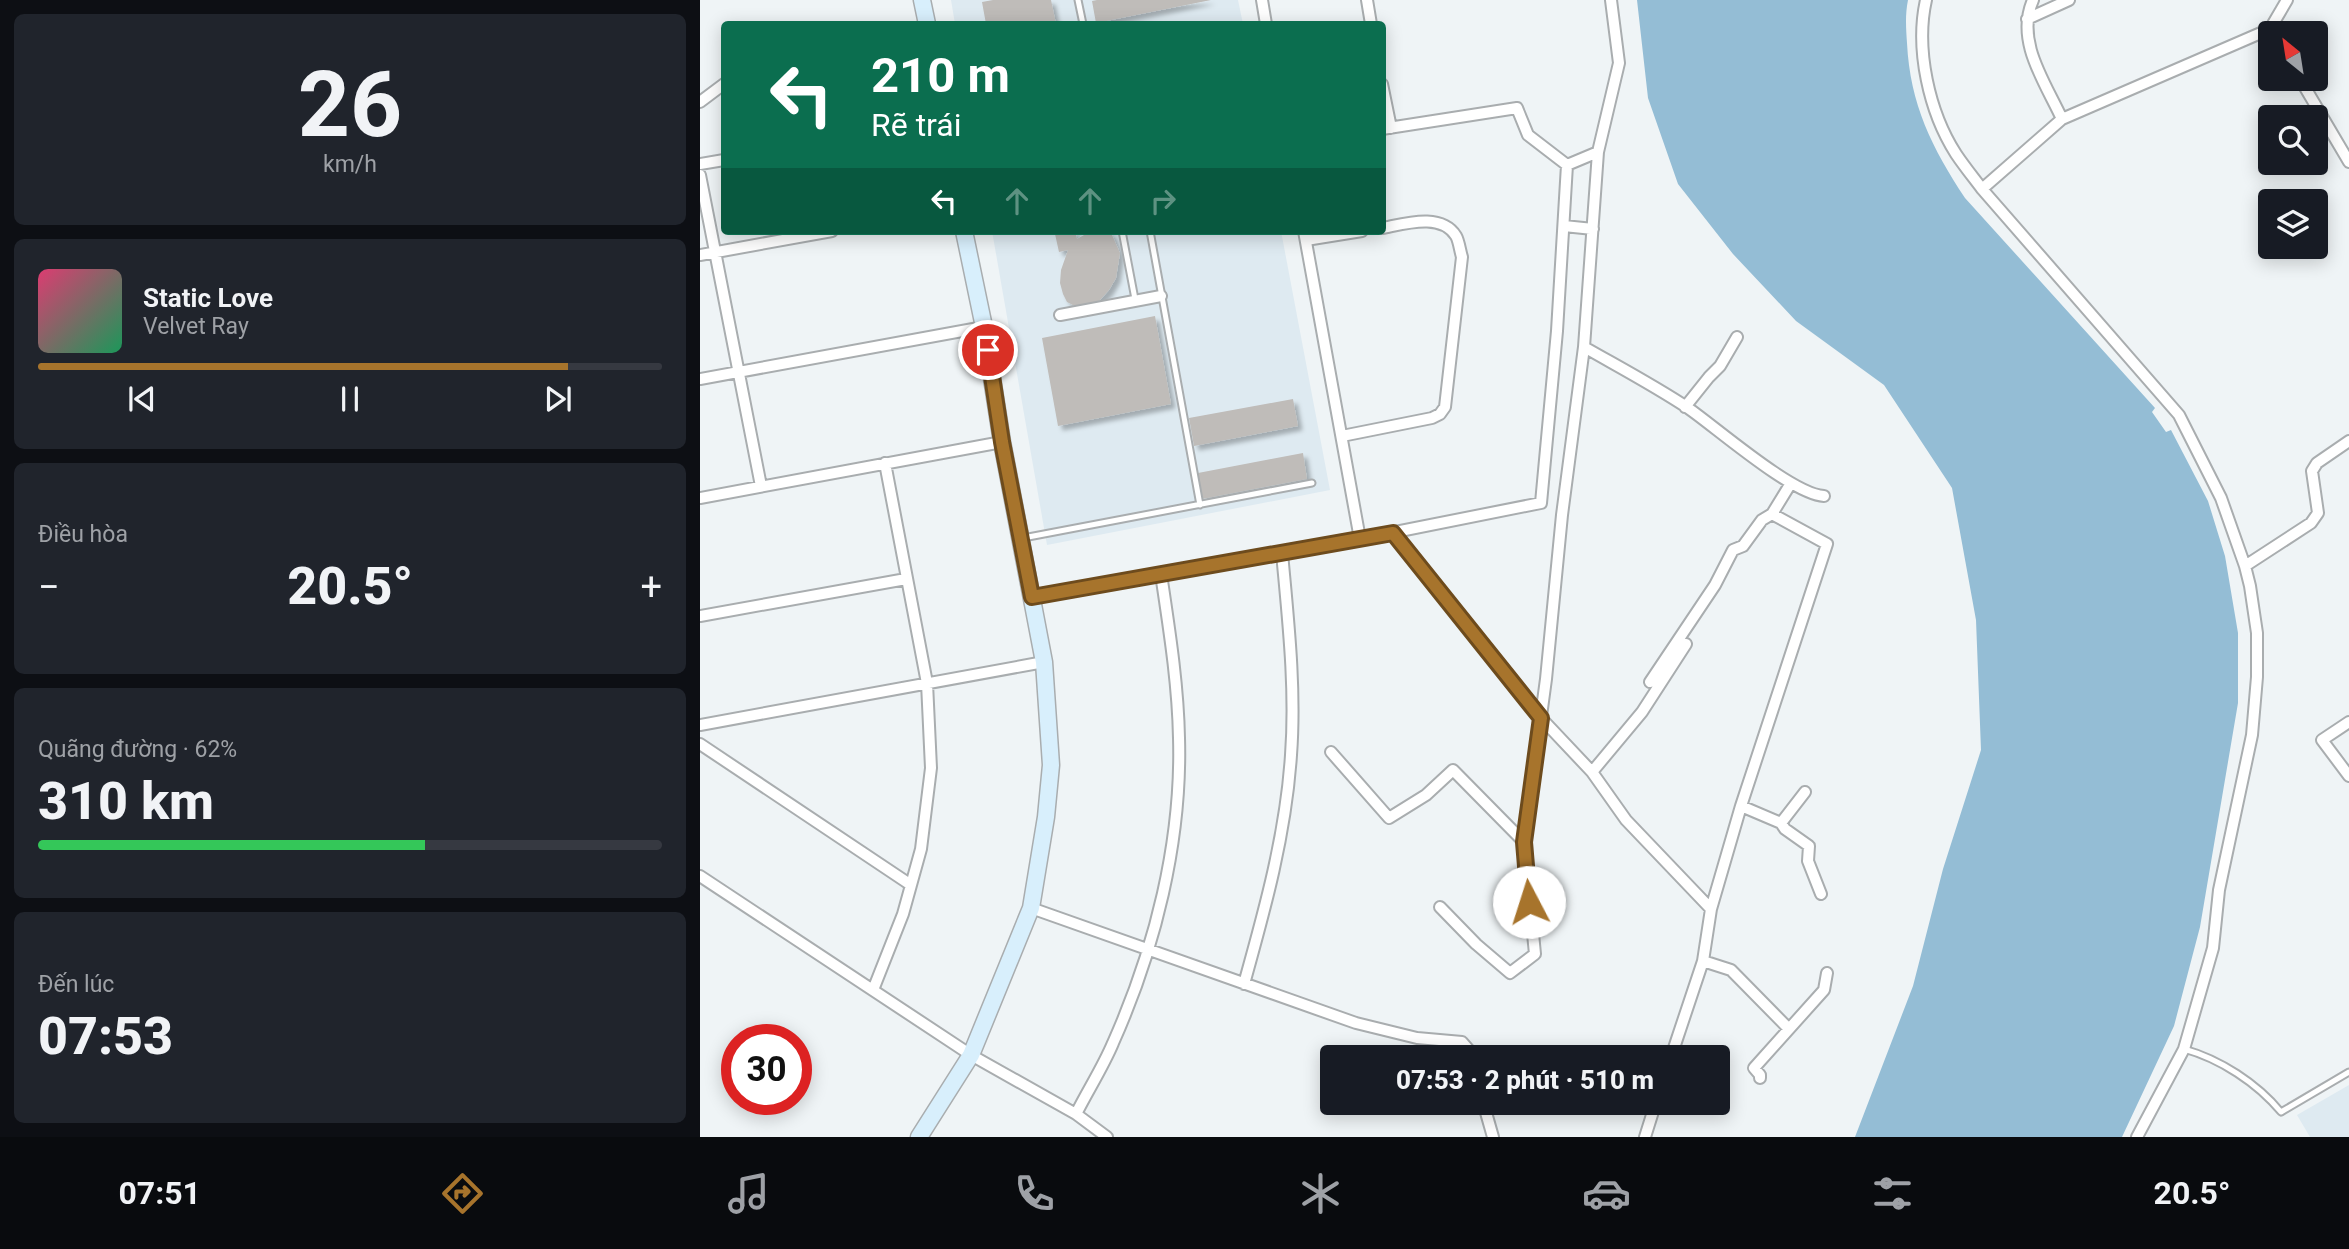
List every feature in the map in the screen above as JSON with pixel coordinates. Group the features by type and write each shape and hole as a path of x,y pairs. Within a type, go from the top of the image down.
{"street":[{"path":"922,0 926,21"},
{"path":"1262,0 1266,21"},
{"path":"1367,0 1370,21"},
{"path":"1440,907 1476,944 1510,973 1535,954 1524,842 1584,347 1598,152 1619,62 1611,0"},
{"path":"1926,0 1923,14 1924,65 1938,117 1954,152 1982,189 2179,415 2221,498 2245,566 2257,633 2257,677 2252,735 2219,890 2213,948 2184,1049 2137,1137"},
{"path":"2033,0 2026,19 2027,43 2062,119"},
{"path":"2026,19 2069,0"},
{"path":"2277,21 2287,0"},
{"path":"1982,189 2062,119 2258,37"},
{"path":"700,102 721,86"},
{"path":"2307,91 2349,162"},
{"path":"1387,128 1517,108 1528,135 1567,165"},
{"path":"1567,165 1598,152"},
{"path":"700,164 721,160"},
{"path":"1541,503 1557,331 1567,165"},
{"path":"700,175 761,486"},
{"path":"1342,436 1432,418 1440,414 1445,407 1462,257 1455,235 1444,226 1428,220 1386,227"},
{"path":"1564,226 1593,229"},
{"path":"700,255 810,235"},
{"path":"919,1137 971,1055 1031,908 1051,765 1044,662 965,235"},
{"path":"1305,236 1360,539"},
{"path":"1060,315 1161,296"},
{"path":"700,379 984,327"},
{"path":"1685,407 1720,366 1737,337"},
{"path":"1584,347 1685,407 1791,483 1812,495 1824,496"},
{"path":"2245,566 2311,523 2318,513 2312,471 2317,463 2349,441"},
{"path":"700,498 1002,442"},
{"path":"873,990 903,914 921,849 931,768 927,683 885,463"},
{"path":"1650,682 1715,585 1733,550 1742,546 1762,520 1772,514 1791,483"},
{"path":"1032,597 1393,533 1541,503 1562,515"},
{"path":"1675,1045 1703,961 1711,909 1741,806 1828,544 1772,514"},
{"path":"1393,533 1541,718 1591,772 1626,820 1711,909"},
{"path":"1244,984 1282,834 1291,754 1289,623 1282,553"},
{"path":"1076,1114 1113,1043 1148,950 1166,876 1177,797 1179,738 1172,648 1161,574"},
{"path":"700,616 906,579"},
{"path":"1591,772 1642,712 1686,644"},
{"path":"700,725 1044,662"},
{"path":"2349,722 2322,740 2349,776"},
{"path":"700,744 911,885"},
{"path":"1331,752 1389,818 1426,794 1454,771 1524,842"},
{"path":"1781,823 1805,792"},
{"path":"1741,806 1781,823 1785,830 1809,846 1808,861 1821,894"},
{"path":"700,876 971,1055 1076,1114 1107,1137"},
{"path":"1031,908 1356,1023 1417,1038 1462,1042 1465,1045"},
{"path":"1703,961 1731,970 1789,1029"},
{"path":"1760,1078 1754,1069 1824,990 1827,973"},
{"path":"1487,1115 1493,1137"},
{"path":"1644,1137 1652,1115"}],"lane":[{"path":"1079,0 1082,21"},
{"path":"1123,235 1135,299"},
{"path":"1151,235 1200,505"},
{"path":"1022,539 1312,483"},
{"path":"2184,1049 2203,1054 2229,1068 2273,1102 2281,1112 2349,1072"}],"shaded area":[{"path":"951,0 1238,0 1242,21 954,21"},
{"path":"993,235 1282,235 1330,490 1047,545"},
{"path":"2349,1085 2349,1137 2310,1137 2297,1115"}],"water":[{"path":"1637,0 1908,0 1906,32 1913,86 1925,125 1942,161 1965,198 2155,408 2152,412 2166,432 2171,430 2208,501 2225,556 2238,633 2238,703 2200,927 2174,1026 2122,1137 1855,1137 1913,986 1943,869 1981,750 1976,620 1952,488 1884,385 1796,321 1733,254 1678,184 1648,98"}],"building":[{"path":"1051,0 1055,21 985,21 982,2"},
{"path":"1211,0 1096,21 1092,1"},
{"path":"1055,235 1076,235 1077,239 1084,235 1112,235 1120,253 1116,278 1100,300 1085,308 1067,302 1060,283 1068,250 1059,252"},
{"path":"1155,316 1171,404 1058,426 1042,338"},
{"path":"1293,399 1298,426 1194,446 1189,418"},
{"path":"1303,453 1307,479 1202,499 1198,473"}],"route":[{"path":"988,350 1002,442 1032,597 1393,533 1541,718 1524,842 1529,902"}]}
